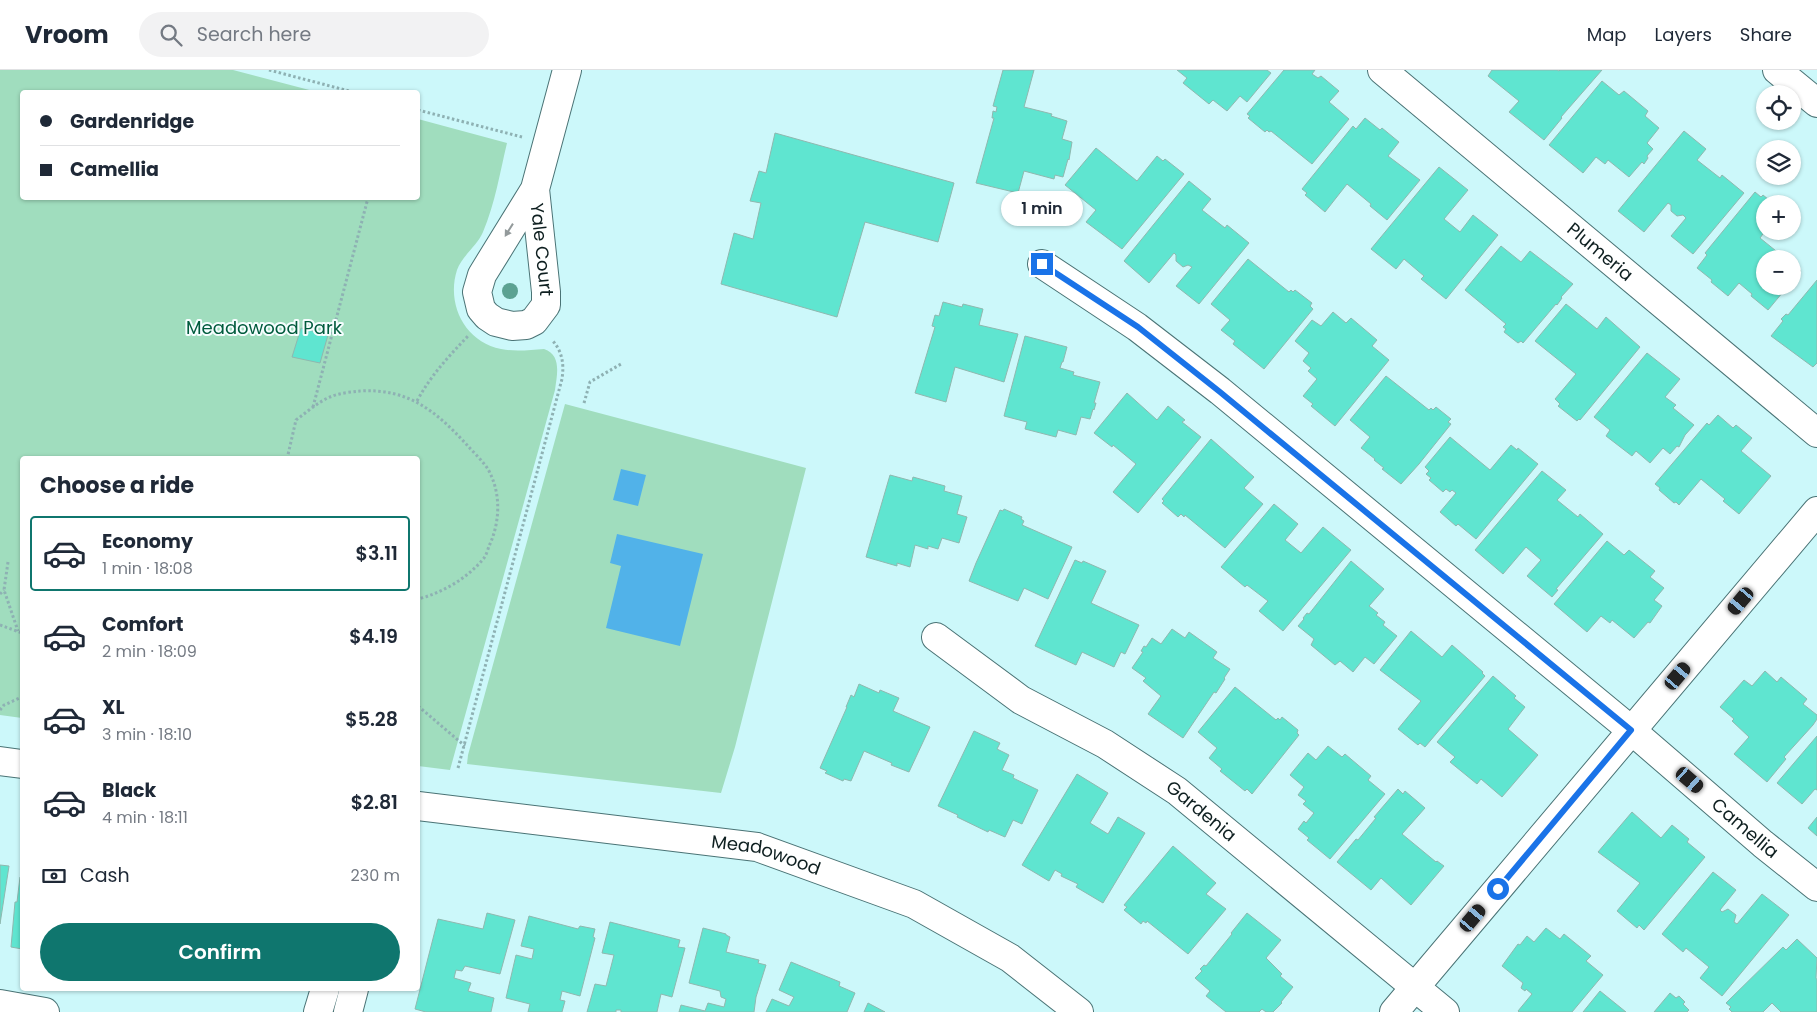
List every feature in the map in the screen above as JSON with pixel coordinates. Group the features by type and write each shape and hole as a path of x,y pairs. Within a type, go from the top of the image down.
{"street":[{"name":"Yale Court","path":"535,189 546,305 534,321 526,325 512,326 496,322 487,316 481,309 477,292 482,275 535,189 567,70"},
{"name":"Plumeria","path":"1382,70 1817,433"},
{"path":"1777,70 1817,103"},
{"name":"Camellia","path":"1042,264 1138,327 1220,392 1631,730 1763,844 1817,887"},
{"path":"1394,1012 1817,512"},
{"name":"Gardenia","path":"936,638 1020,700 1105,744 1176,791 1445,1012"},
{"path":"0,761 20,764"},
{"name":"Meadowood","path":"420,806 757,847 914,904 1010,958 1079,1012"},
{"path":"318,1012 324,991"},
{"path":"348,1012 353,991"},
{"path":"0,1004 45,1012"}],"path":[{"path":"269,70 345,90"},
{"path":"420,111 546,144"},
{"path":"313,407 367,200"},
{"path":"417,401 439,366 487,316"},
{"path":"458,768 562,380 562,356 556,345 534,321"},
{"path":"584,403 590,382 621,364"},
{"path":"288,456 296,420 313,407 331,397 366,391 393,393 417,401 438,415 489,470 498,497 497,528 485,557 462,580 420,598"},
{"path":"8,562 4,590 18,632"},
{"path":"0,594 4,590"},
{"path":"0,625 18,632"},
{"path":"0,710 4,705 20,698"},
{"path":"420,708 465,746"}],"green space":[{"name":"Meadowood Park","path":"0,70 233,70 309,90 20,90 20,200 420,200 420,120 507,143 487,221 477,242 459,265 454,283 454,296 461,320 477,338 488,345 506,350 544,349 550,352 556,361 557,378 450,770 420,766 420,456 20,456 20,718 0,715"},
{"path":"565,404 806,468 735,747 721,793 467,764"}],"water":[{"path":"621,469 646,475 638,506 613,500"},
{"path":"617,534 703,554 680,646 606,628 621,566 610,563"}],"building":[{"path":"1003,70 1034,70 1024,107 1052,114 1051,116 1067,121 1062,139 1072,142 1069,160 1063,177 1055,175 1054,179 1024,171 1018,193 976,183 994,118 992,118 993,111 996,112 997,107 993,106"},
{"path":"1177,70 1267,70 1271,73 1247,102 1240,96 1227,111 1213,100 1209,104 1183,83 1187,78"},
{"path":"1284,70 1315,70 1312,74 1318,78 1321,76 1339,91 1329,102 1349,119 1312,164 1271,131 1267,130 1265,132 1248,118 1250,116 1247,114"},
{"path":"1492,70 1602,70 1561,117 1544,140 1509,112 1519,101 1488,76"},
{"path":"1602,81 1619,95 1624,91 1648,111 1645,116 1659,128 1647,143 1653,149 1647,156 1648,158 1629,177 1608,160 1605,164 1596,157 1583,173 1549,145"},
{"path":"1365,118 1380,130 1382,128 1399,142 1388,156 1420,180 1387,220 1347,184 1325,212 1305,195 1307,193 1302,189 1353,126 1356,129"},
{"path":"1684,131 1706,149 1697,160 1720,178 1722,175 1744,193 1693,254 1671,236 1686,218 1683,215 1677,216 1671,211 1671,205 1668,203 1644,232 1618,211"},
{"path":"775,133 954,183 938,242 865,222 837,317 721,284 734,233 753,239 761,203 750,201 759,171 766,173"},
{"path":"1096,148 1137,181 1157,156 1163,161 1165,159 1184,174 1122,249 1086,222 1096,210 1065,185"},
{"path":"1439,167 1468,190 1444,219 1460,232 1473,215 1498,235 1446,299 1421,279 1424,276 1404,259 1396,269 1371,249"},
{"path":"1189,181 1211,199 1202,210 1225,228 1227,225 1249,243 1199,304 1176,286 1192,267 1188,265 1183,267 1176,261 1174,253 1149,283 1124,261"},
{"path":"1755,192 1759,195 1756,195 1756,240 1762,240 1775,250 1756,250 1756,295 1780,295 1768,310 1739,283 1728,296 1697,268 1707,255 1705,253"},
{"path":"1501,246 1521,262 1530,251 1573,284 1523,343 1521,341 1518,343 1504,332 1506,329 1503,327 1506,324 1465,290"},
{"path":"1248,259 1289,292 1295,290 1312,303 1310,306 1313,309 1264,369 1233,344 1235,341 1221,330 1230,320 1211,304"},
{"path":"1817,280 1817,363 1813,367 1771,336 1783,321 1781,319 1786,314 1788,315"},
{"path":"943,302 962,307 963,304 983,309 979,325 1018,334 1004,382 955,367 946,402 915,393 935,327 932,326 935,315 939,316"},
{"path":"1566,304 1597,329 1606,317 1640,347 1580,420 1577,421 1558,406 1560,404 1555,399 1576,374 1535,341"},
{"path":"1333,312 1346,323 1351,318 1377,340 1372,346 1389,360 1335,426 1311,406 1313,404 1303,396 1317,379 1308,371 1311,368 1303,361 1309,353 1295,341 1312,320 1321,326"},
{"path":"301,328 328,335 320,363 292,357"},
{"path":"1025,336 1067,347 1060,368 1074,372 1073,375 1100,382 1094,403 1096,403 1090,419 1081,417 1076,435 1058,430 1056,437 1025,429 1027,422 1004,416"},
{"path":"1647,353 1680,379 1665,397 1676,405 1673,408 1694,425 1685,435 1679,447 1677,446 1670,454 1663,448 1650,463 1636,451 1632,456 1606,436 1610,430 1594,417"},
{"path":"1386,376 1429,410 1431,408 1433,410 1436,407 1451,419 1448,422 1451,424 1401,484 1382,469 1384,468 1361,448 1370,437 1350,420"},
{"path":"1127,393 1157,420 1168,406 1185,420 1182,422 1201,437 1138,513 1113,492 1136,464 1113,445 1112,447 1094,433"},
{"path":"1718,415 1733,428 1736,425 1752,438 1741,451 1771,476 1739,514 1723,501 1725,499 1701,479 1679,505 1659,490 1660,488 1655,484 1707,423 1709,425"},
{"path":"1450,437 1490,470 1511,445 1517,450 1518,448 1538,464 1476,539 1458,524 1456,526 1440,512 1456,493 1446,489 1443,492 1429,480 1431,478 1426,474 1429,471 1425,467"},
{"path":"1211,439 1254,477 1244,488 1263,504 1225,548 1185,515 1184,517 1181,514 1178,517 1162,503 1164,501 1162,499"},
{"path":"1542,471 1566,490 1557,500 1578,517 1580,514 1603,534 1556,589 1558,590 1552,597 1527,576 1541,560 1526,547 1503,574 1475,550"},
{"path":"890,475 912,481 913,477 945,486 944,491 962,496 957,514 967,517 959,543 942,538 938,549 928,546 928,549 915,545 910,567 897,563 897,566 866,557"},
{"path":"1274,504 1298,524 1285,540 1301,553 1323,527 1351,550 1283,631 1259,611 1268,601 1247,585 1245,587 1221,567"},
{"path":"1004,509 1022,517 1021,519 1024,521 1022,525 1072,547 1048,599 1024,588 1018,601 969,581 1000,510 1003,511"},
{"path":"1607,541 1624,555 1629,550 1655,571 1650,577 1664,588 1654,600 1662,606 1650,623 1648,622 1634,638 1612,620 1610,623 1601,616 1587,632 1554,604"},
{"path":"1075,560 1082,563 1083,561 1106,571 1091,603 1139,625 1125,654 1121,652 1114,667 1082,652 1076,665 1035,646"},
{"path":"1351,561 1384,589 1369,606 1385,622 1383,625 1397,636 1374,664 1365,657 1353,672 1340,661 1335,665 1311,645 1314,639 1298,626"},
{"path":"1172,629 1185,638 1189,632 1217,652 1213,658 1230,669 1216,693 1214,692 1183,738 1148,714 1161,696 1143,681 1146,678 1132,668 1143,652 1141,651 1144,646 1146,647 1152,638 1161,644"},
{"path":"1411,631 1442,657 1452,645 1483,672 1485,676 1425,747 1420,743 1418,745 1398,729 1421,701 1380,670"},
{"path":"1765,671 1777,682 1781,677 1807,699 1803,704 1817,715 1813,725 1784,757 1786,759 1767,782 1734,754 1749,737 1732,721 1734,719 1720,707 1744,680 1752,686"},
{"path":"1493,676 1516,696 1514,698 1525,707 1508,729 1538,755 1502,797 1481,779 1477,784 1450,762 1455,757 1437,742"},
{"path":"859,684 879,693 880,690 899,698 893,711 930,727 909,772 864,751 851,781 844,779 843,781 825,773 827,771 820,768 851,695 854,697"},
{"path":"1235,687 1276,720 1278,718 1280,720 1282,717 1298,730 1297,733 1299,735 1252,794 1247,789 1245,791 1220,771 1222,769 1209,758 1217,748 1198,732"},
{"path":"974,731 1000,743 997,749 1009,755 1002,770 1014,775 1013,778 1038,790 1022,824 1013,820 1005,837 989,830 988,832 938,806"},
{"path":"1817,736 1817,790 1815,789 1802,804 1777,783"},
{"path":"1328,746 1342,757 1345,754 1371,776 1368,780 1385,794 1330,859 1307,840 1309,838 1298,829 1314,813 1303,804 1306,801 1298,795 1304,787 1290,775 1308,753 1316,760"},
{"path":"1077,774 1108,793 1090,823 1108,834 1118,817 1145,833 1103,903 1076,887 1078,884 1061,876 1062,874 1055,870 1049,881 1022,865"},
{"path":"1398,789 1403,794 1405,791 1425,808 1402,834 1436,862 1444,866 1411,905 1381,878 1371,890 1337,862 1356,839 1358,840 1376,818 1374,817"},
{"path":"1632,812 1661,838 1672,825 1689,839 1687,842 1705,857 1644,930 1639,925 1637,928 1617,911 1640,883 1598,852"},
{"path":"1817,817 1817,836 1808,828"},
{"path":"1173,846 1216,883 1206,894 1226,909 1188,954 1147,921 1146,923 1143,921 1141,924 1124,910 1127,907 1124,905"},
{"path":"0,865 9,866 0,924"},
{"path":"1713,872 1736,890 1720,910 1722,912 1728,909 1736,915 1734,922 1737,924 1762,894 1789,915 1722,996 1700,978 1709,967 1686,948 1683,952 1662,934"},
{"path":"20,877 20,949 11,947 15,902 17,902"},
{"path":"487,913 515,920 500,974 465,966 462,971 456,970 454,978 471,983 468,991 494,998 491,1012 426,1012 415,1009 438,919 483,929"},
{"path":"1247,913 1281,940 1266,958 1282,974 1280,976 1293,987 1273,1012 1266,1012 1262,1009 1259,1012 1226,1012 1206,996 1210,991 1195,978 1202,971 1200,969 1204,965 1206,966"},
{"path":"529,916 578,929 580,926 595,929 593,937 595,938 580,996 562,991 560,1000 565,1001 562,1012 528,1012 530,1004 506,998 516,955 532,959 534,949 521,946"},
{"path":"610,922 680,940 678,947 685,948 672,997 661,994 657,1012 621,1012 621,1010 616,1010 616,1012 587,1012 595,984 606,986 614,955 602,953"},
{"path":"703,928 726,934 730,937 726,952 759,960 758,963 766,965 756,997 754,1012 679,1012 681,1005 705,1011 708,1003 724,1007 726,999 721,997 720,991 689,983"},
{"path":"1546,928 1560,939 1564,934 1591,956 1586,961 1603,975 1572,1012 1519,1012 1532,994 1526,989 1525,991 1521,988 1523,983 1502,966 1518,944 1520,945 1527,936 1534,942"},
{"path":"1797,939 1817,958 1817,1012 1781,1012 1772,1003 1763,1012 1732,1012 1729,1009 1731,1007 1726,1003 1783,947 1786,950"},
{"path":"791,962 840,982 839,986 855,993 847,1012 766,1012 772,999 789,1006 794,997 779,990"},
{"path":"1600,991 1626,1012 1583,1012"},
{"path":"1670,993 1676,998 1679,996 1685,1002 1683,1004 1689,1010 1687,1012 1654,1012"},
{"path":"868,1003 885,1012 864,1012"}],"route":[{"path":"1042,264 1138,327 1220,392 1631,730 1498,889"}]}
